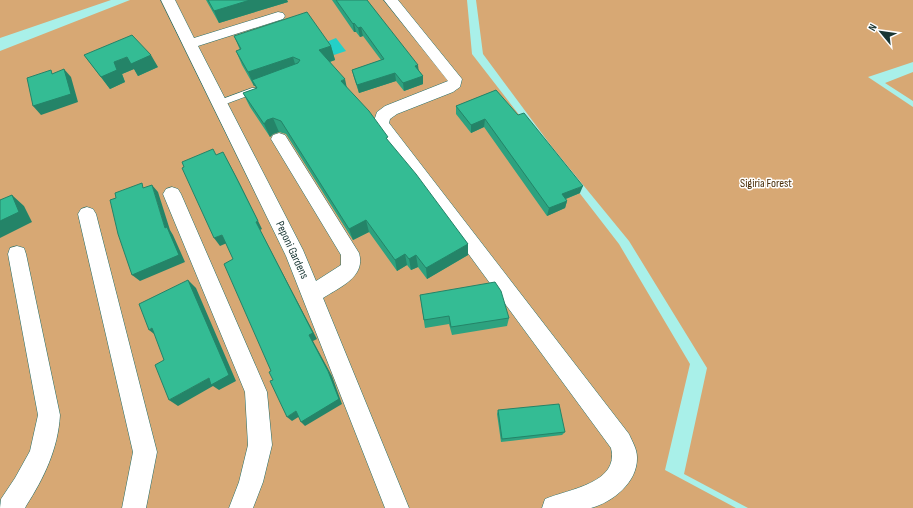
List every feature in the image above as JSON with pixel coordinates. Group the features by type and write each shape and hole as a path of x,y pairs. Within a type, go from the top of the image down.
{"street":[{"name":"Peponi Gardens","path":"168,0 296,256 313,294 397,508"},
{"path":"391,0 455,79 455,83 448,88 391,110 383,116 381,124 621,442 625,451 626,460 618,479 612,484 579,499 554,508"},
{"path":"190,44 278,16"},
{"path":"278,139 350,253 352,261 349,270 313,294"},
{"path":"172,194 256,392 260,445 241,508"},
{"path":"86,214 145,452 134,508"},
{"path":"10,508 26,485 45,443 49,428 49,416 17,254"}],"lane":[{"path":"220,103 264,87"}],"green space":[{"path":"0,0 111,0 0,38"},
{"path":"130,0 467,0 472,54 619,244 690,364 665,470 736,508 0,508 0,51"},
{"name":"Sigiria Forest","path":"476,0 913,0 913,62 868,77 913,107 913,508 748,508 684,474 707,368 629,241 552,147 483,54"},
{"path":"913,72 913,101 885,83"}],"water":[{"path":"336,38 346,51 334,55 324,43"}],"building":[{"path":"208,0 250,0 214,11"},
{"path":"336,0 367,0 418,65 415,66 423,76 403,83 395,73 357,85 352,70 384,59 361,27 358,28 354,23 353,24"},
{"path":"307,12 331,46 319,50 345,79 341,81 369,111 388,137 386,138 416,174 468,244 426,268 416,255 409,259 405,254 395,260 366,220 349,229 281,121 273,118 267,120 264,124 243,93 257,88 252,80 298,63 300,60 293,57 248,72 236,51 241,49 234,36"},
{"path":"132,35 151,55 131,64 127,57 114,62 117,70 101,77 84,55"},
{"path":"64,69 71,94 33,106 27,78 51,70 52,74"},
{"path":"496,90 518,115 524,113 583,186 562,194 567,201 549,208 485,119 471,125 456,106"},
{"path":"213,149 216,155 223,152 236,177 258,221 256,222 313,333 309,335 328,371 339,399 301,422 296,411 287,417 270,381 273,380 269,372 271,371 224,264 233,259 222,235 214,238 182,168 184,167 182,162"},
{"path":"142,183 143,188 152,185 165,228 167,227 179,255 132,275 118,234 110,200 116,198 115,193"},
{"path":"12,195 19,212 0,221 0,200"},
{"path":"188,280 229,375 211,385 209,378 169,400 155,365 164,360 152,328 149,330 139,304"},
{"path":"495,282 501,291 509,318 451,327 449,316 424,320 420,295"},
{"path":"559,404 565,432 502,439 498,410"}]}
